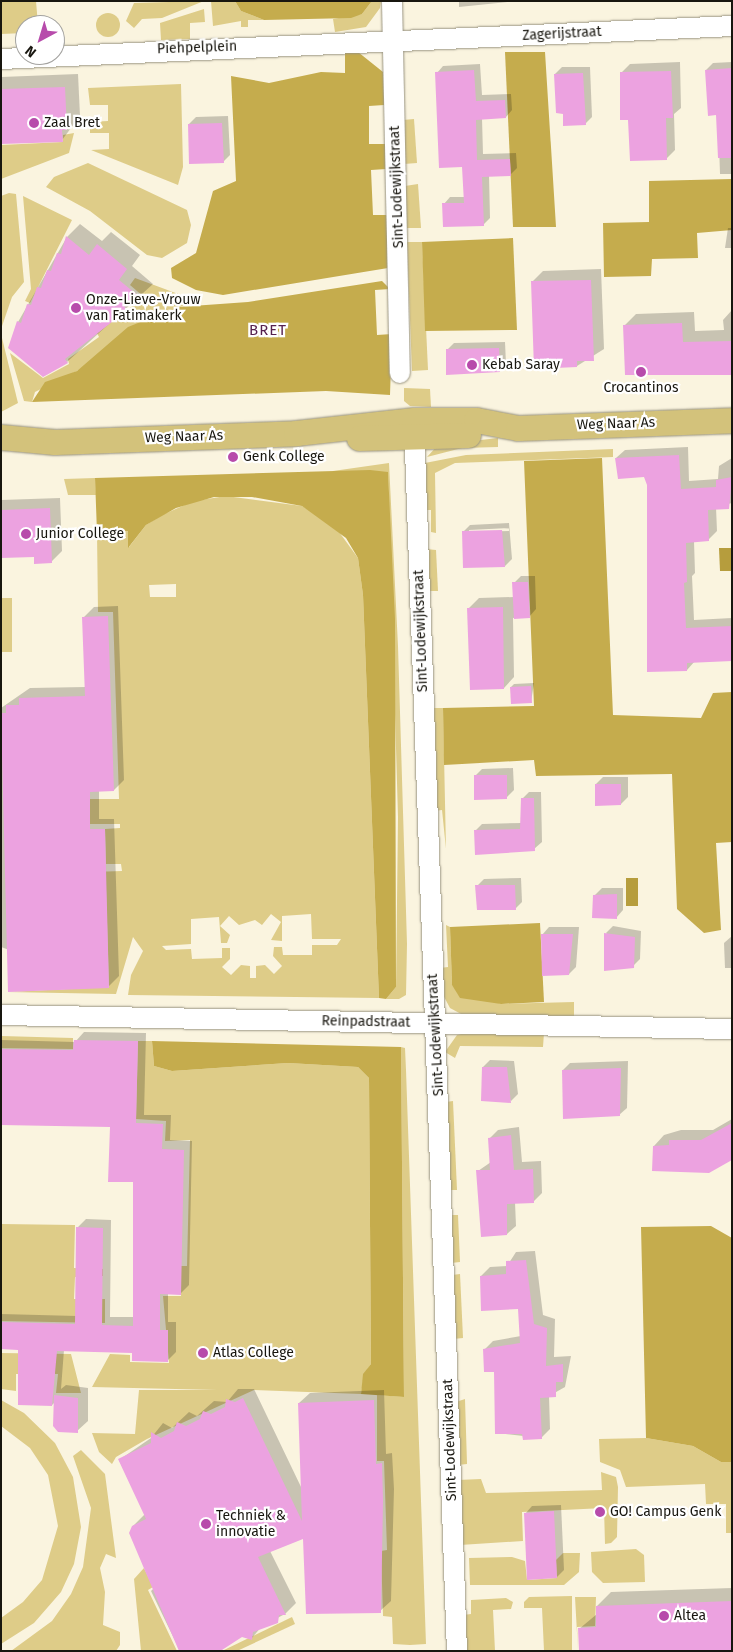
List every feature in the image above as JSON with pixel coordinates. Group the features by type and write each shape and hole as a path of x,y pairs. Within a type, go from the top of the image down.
{"main road":[{"name":"Weg Naar As","path":"1,451 55,442 312,432 327,426 414,429 476,420 500,427 732,420"},
{"name":"Weg Naar As","path":"1,437 55,442"}],"street":[{"name":"Sint-Lodewijkstraat","path":"392,1 400,373"},
{"name":"Zagerijstraat","path":"393,41 732,26"},
{"name":"Piehpelplein","path":"1,59 393,41"},
{"name":"Sint-Lodewijkstraat","path":"414,429 437,1024 456,1651"},
{"name":"Reinpadstraat","path":"1,1015 732,1029"}],"shaded area":[{"path":"1,1 36,1 37,15 15,15 15,33 1,34"},
{"path":"204,1 162,18 142,19 134,28 126,21 134,3"},
{"path":"211,1 235,1 241,11 264,20 248,20 248,27 241,27 241,21 213,26"},
{"path":"235,1 372,1 362,14 351,18 264,20 241,11"},
{"path":"372,1 381,1 380,8 366,27 335,32 333,19 362,14"},
{"path":"204,9 205,22 190,23 190,39 161,40 160,23"},
{"path":"108,13 113,14 119,20 119,30 113,36 108,37 103,36 97,30 96,25 97,20 103,14"},
{"path":"358,52 383,72 384,105 369,106 369,144 385,144 386,169 371,170 373,215 388,215 388,268 223,295 196,290 172,278 171,268 196,253 213,191 236,181 231,76 269,83 321,72 345,73 345,53"},
{"path":"505,52 545,52 556,227 513,227"},
{"path":"181,84 183,167 178,185 91,150 109,149 109,133 90,133 90,122 108,121 108,105 90,105 88,88"},
{"path":"414,119 417,163 404,164 403,120"},
{"path":"74,133 69,153 1,179 1,145 63,142 63,135"},
{"path":"88,163 187,210 191,225 187,243 162,258 147,255 90,211 46,187 54,177"},
{"path":"732,179 732,230 697,233 698,258 652,259 651,276 604,277 603,223 649,222 649,181"},
{"path":"418,184 421,228 407,228 405,186"},
{"path":"9,193 16,194 24,282 12,297 1,329 1,196"},
{"path":"23,196 72,220 30,303 25,301 31,289"},
{"path":"513,238 517,330 425,331 422,242"},
{"path":"407,242 422,242 428,370 412,371"},
{"path":"135,278 200,302 178,307 77,371 35,392 32,402 24,401 10,353 43,378 69,364 68,359 99,337 97,333 144,297 130,285"},
{"path":"382,281 390,289 375,290 377,335 392,334 390,395 326,391 32,402 45,382 77,371 128,327 178,307 248,302"},
{"path":"1,339 18,403 1,412"},
{"path":"404,388 430,389 431,407 410,406 404,401"},
{"path":"498,438 498,447 462,448 427,457 438,445"},
{"path":"613,449 613,457 455,463 435,473 436,533 431,532 431,510 425,510 425,463 466,455"},
{"path":"602,458 613,715 701,718 713,693 732,692 732,842 716,843 721,930 704,933 677,909 672,774 536,776 534,760 444,765 443,708 534,706 524,461"},
{"path":"389,463 398,646 407,944 406,995 399,999 386,999 396,987 398,817 388,473 333,471"},
{"path":"370,470 388,472 395,619 396,987 386,999 379,998 363,595 358,558 346,538 302,506 252,497 214,497 176,508 146,525 128,548 128,531 97,533 95,478"},
{"path":"95,478 96,495 68,495 64,479"},
{"path":"226,496 302,506 334,525 358,558 363,595 379,998 128,995 131,975 143,951 133,937 116,994 7,992 109,987 106,889 92,872 122,871 121,864 106,864 105,829 120,828 120,824 90,824 90,799 119,799 113,612 98,612 97,533 129,531 129,547 146,525 162,515 194,501","holes":["176,584 176,597 150,597 149,585","271,914 281,922 271,940 282,941 282,916 311,914 312,939 341,939 337,945 312,945 312,955 283,955 282,947 274,947 273,956 282,966 274,974 265,965 256,966 256,978 250,978 250,966 241,965 231,975 222,967 230,959 230,948 222,948 222,958 192,959 191,949 166,950 162,946 191,944 191,919 219,917 221,943 227,943 230,935 220,926 229,916 239,925 255,920 262,925"]},
{"path":"719,548 732,548 732,571 720,571"},
{"path":"426,549 436,550 438,591 427,591"},
{"path":"1,598 12,598 12,652 1,652"},
{"path":"431,708 443,708 446,849 442,810 434,811"},
{"path":"626,878 638,878 638,906 626,906"},
{"path":"540,923 544,1002 501,1004 460,998 452,985 450,927"},
{"path":"446,925 450,927 452,985 501,1004 574,1002 574,1017 463,1015 450,1008 442,993 440,968 448,967"},
{"path":"469,1032 544,1033 543,1047 460,1046 455,1058 445,1052 457,1035"},
{"path":"1,1036 73,1038 73,1049 1,1048"},
{"path":"138,1041 152,1041 154,1066 172,1071 288,1063 358,1067 369,1078 371,1364 364,1374 361,1394 254,1390 147,1439 116,1457 112,1464 99,1452 92,1433 135,1434 139,1390 217,1390 92,1387 110,1354 130,1355 130,1362 169,1363 163,1296 181,1296 181,1266 187,1266 190,1140 165,1141 166,1121 136,1119"},
{"path":"152,1041 401,1047 404,1397 361,1394 363,1374 371,1364 369,1078 358,1067 288,1063 172,1071 154,1066"},
{"path":"401,1047 405,1048 406,1070 426,1644 410,1645 393,1644 392,1617 383,1616 381,1551 387,1550 384,1461 377,1461 377,1395 404,1397"},
{"path":"453,1101 457,1190 448,1190 446,1102"},
{"path":"450,1215 458,1215 460,1262 451,1263"},
{"path":"1,1224 75,1225 74,1268 103,1269 103,1276 75,1277 74,1299 105,1299 105,1323 1,1321"},
{"path":"711,1226 732,1238 732,1462 721,1462 693,1446 646,1438 641,1227"},
{"path":"460,1274 463,1338 453,1339 452,1275"},
{"path":"1,1353 71,1354 81,1393 56,1393 58,1374 16,1374 16,1391 1,1389"},
{"path":"465,1399 467,1464 458,1465 456,1402"},
{"path":"1,1400 24,1413 55,1443 73,1477 81,1527 74,1564 61,1592 34,1623 1,1644 1,1618 23,1602 42,1580 58,1526 48,1475 30,1448 1,1426"},
{"path":"646,1438 693,1446 721,1462 732,1462 732,1533 726,1533 726,1504 706,1504 705,1484 626,1487 620,1470 600,1462 599,1439"},
{"path":"81,1450 105,1474 116,1558 106,1554 100,1568 105,1592 103,1625 120,1632 120,1645 116,1651 11,1651 52,1621 71,1594 83,1567 91,1508 73,1456"},
{"path":"601,1472 616,1477 618,1487 617,1537 611,1543 605,1544 604,1508 522,1512 523,1541 460,1545 458,1480 481,1479 486,1493 602,1490"},
{"path":"636,1549 644,1555 645,1582 603,1583 592,1572 591,1552"},
{"path":"563,1553 580,1553 579,1572 564,1585 470,1585 469,1558 512,1557 525,1561 527,1580 557,1578 556,1560"},
{"path":"144,1568 153,1587 148,1590 177,1651 141,1651 134,1579"},
{"path":"572,1596 572,1651 544,1651 542,1608 524,1608 524,1602 529,1597"},
{"path":"575,1597 596,1597 595,1626 577,1627 578,1651"},
{"path":"506,1598 513,1602 511,1609 493,1610 495,1651 464,1651 463,1615 471,1614 471,1600"},
{"path":"292,1617 295,1624 237,1651 222,1651"}],"building":[{"path":"732,68 732,158 718,158 716,115 708,116 705,70"},
{"path":"474,70 476,101 505,100 506,118 476,120 477,160 510,159 511,176 482,177 484,226 443,227 442,203 464,203 462,167 439,168 435,72"},
{"path":"671,71 673,118 666,118 667,160 630,161 628,120 620,120 620,72"},
{"path":"583,73 586,125 563,126 563,114 556,113 554,74"},
{"name":"Zaal Bret","path":"65,87 67,130 62,130 63,142 1,144 1,89"},
{"path":"222,123 224,163 189,164 188,124"},
{"name":"Onze-Lieve-Vrouw van Fatimakerk","path":"66,236 89,255 97,244 127,269 119,280 141,298 124,306 127,310 65,359 68,363 43,377 8,348 17,321 21,323 27,304 31,305 37,287 41,288 47,270 51,271 57,253 61,254"},
{"path":"591,280 594,361 577,361 577,367 534,369 531,281"},
{"path":"682,323 683,342 732,341 732,375 625,375 623,325"},
{"path":"499,348 500,372 446,375 446,349"},
{"path":"679,455 681,489 716,487 716,480 732,477 729,509 708,510 709,541 686,543 687,582 684,583 686,628 732,626 732,661 687,663 687,671 647,672 647,485 644,477 618,479 615,458"},
{"name":"Junior College","path":"50,508 52,563 34,564 34,557 1,558 1,510"},
{"path":"502,530 505,567 463,568 462,531"},
{"path":"512,582 528,582 530,618 514,619"},
{"path":"503,607 504,689 470,690 467,608"},
{"path":"108,616 114,791 90,792 90,829 105,829 109,988 8,992 1,713 6,713 6,705 19,705 19,698 85,696 82,617"},
{"path":"531,686 532,703 511,704 510,687"},
{"path":"474,775 507,775 507,799 474,800"},
{"path":"595,784 621,784 621,805 595,806"},
{"path":"521,798 534,798 535,851 475,855 474,830 520,829"},
{"path":"475,885 515,885 516,910 477,910"},
{"path":"617,894 617,919 592,918 593,895"},
{"path":"604,933 635,937 634,968 604,971"},
{"path":"541,934 573,934 569,975 542,976"},
{"path":"74,1040 138,1041 136,1123 163,1124 162,1149 184,1150 181,1295 160,1294 160,1330 168,1330 168,1362 132,1361 132,1353 57,1351 52,1406 18,1405 18,1350 1,1349 1,1322 75,1324 76,1227 103,1228 102,1325 133,1326 133,1182 108,1182 110,1127 1,1125 1,1049 73,1050"},
{"path":"482,1067 507,1067 511,1103 481,1101"},
{"path":"621,1068 620,1116 563,1119 562,1070"},
{"path":"732,1123 732,1160 709,1173 652,1171 653,1146 669,1145 669,1140 701,1140"},
{"path":"511,1135 514,1170 533,1169 534,1203 507,1204 507,1235 481,1237 476,1170 490,1170 488,1138"},
{"path":"526,1260 534,1324 547,1328 546,1366 563,1364 563,1382 556,1382 556,1397 540,1398 542,1439 523,1440 522,1434 495,1434 494,1372 484,1372 483,1349 520,1343 518,1309 481,1311 480,1276 506,1274 506,1261"},
{"path":"54,1395 78,1398 78,1433 58,1432 53,1426"},
{"name":"Techniek & innovatie","path":"243,1398 302,1521 298,1403 374,1400 376,1464 382,1463 381,1613 306,1614 303,1539 258,1557 286,1615 279,1615 278,1623 253,1632 252,1640 242,1637 222,1650 179,1651 129,1533 132,1526 146,1519 118,1459 151,1443 151,1432 161,1438 174,1431 177,1422 186,1426 200,1419 203,1411 211,1414 225,1407 226,1399 235,1402"},
{"path":"554,1511 557,1578 527,1580 524,1513"},
{"name":"Altea","path":"732,1601 732,1651 579,1651 578,1628 596,1627 596,1606"}],"place":[{"name":"Zaal Bret","path":"34,123"},
{"name":"Onze-Lieve-Vrouw van Fatimakerk","path":"76,308"},
{"name":"Kebab Saray","path":"472,365"},
{"name":"Crocantinos","path":"641,372"},
{"name":"Genk College","path":"233,457"},
{"name":"Junior College","path":"26,534"},
{"name":"Atlas College","path":"203,1353"},
{"name":"GO! Campus Genk","path":"600,1512"},
{"name":"Techniek & innovatie","path":"206,1524"},
{"name":"Altea","path":"664,1616"}],"district":[{"name":"BRET","path":"268,331"}]}
